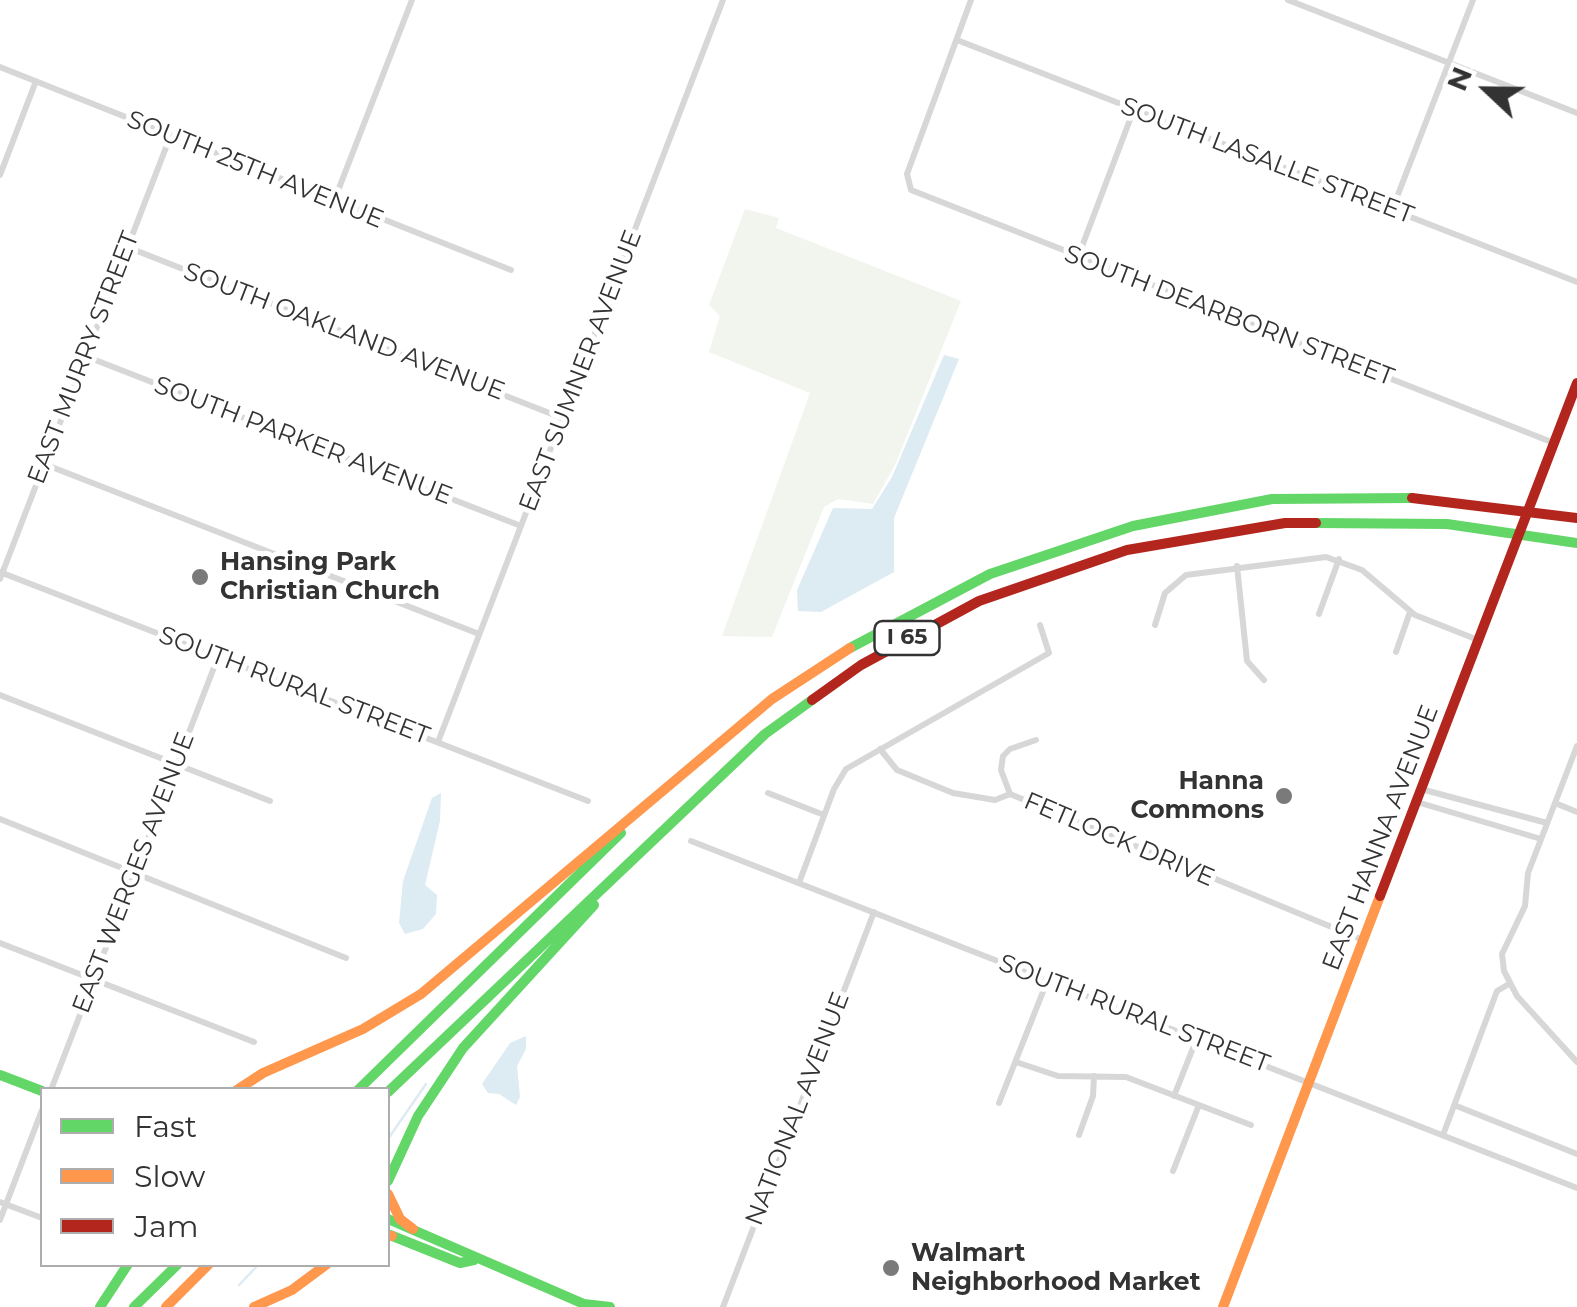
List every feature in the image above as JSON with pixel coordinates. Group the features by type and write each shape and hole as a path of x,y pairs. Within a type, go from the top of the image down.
{"main road":[{"name":"EAST HANNA AVENUE","path":"1223,1307 1577,383"},
{"name":"I 65","path":"361,1087 680,775 772,699 872,633 960,588 1079,541 1210,508 1301,497 1426,498 1577,516"},
{"name":"I 65","path":"390,1090 696,796 783,719 884,650 980,601 1089,560 1197,534 1314,520 1446,524 1577,543"},
{"path":"242,1087 274,1068 363,1029 420,994 680,775"},
{"path":"390,1177 418,1116 477,1030 696,796"},
{"path":"0,1075 40,1090"},
{"path":"390,1198 400,1219 413,1229"},
{"path":"390,1220 465,1250 474,1260 590,1306 597,1302 610,1307"},
{"path":"390,1235 460,1263 474,1260"},
{"path":"100,1307 126,1267"},
{"path":"134,1307 175,1267"},
{"path":"166,1307 207,1267"},
{"path":"254,1307 292,1290 323,1267"}],"street":[{"path":"334,201 412,0"},
{"name":"EAST SUMNER AVENUE","path":"438,742 724,0"},
{"path":"956,40 972,0"},
{"path":"1288,0 1577,113"},
{"path":"1392,210 1472,0"},
{"name":"SOUTH LASALLE STREET","path":"956,40 1577,282"},
{"name":"SOUTH DEARBORN STREET","path":"956,40 906,184 920,196 1554,443"},
{"name":"SOUTH 25TH AVENUE","path":"0,67 511,270"},
{"path":"0,175 36,82"},
{"path":"1078,257 1134,109"},
{"name":"EAST MURRY STREET","path":"1,574 170,137"},
{"name":"SOUTH OAKLAND AVENUE","path":"126,247 562,418"},
{"name":"SOUTH PARKER AVENUE","path":"85,356 521,526"},
{"path":"44,464 479,634"},
{"path":"1155,625 1165,594 1180,578 1236,566 1339,559 1365,572 1410,612 1478,640"},
{"path":"1319,614 1339,559"},
{"path":"1236,566 1247,661 1264,680"},
{"name":"SOUTH RURAL STREET","path":"1,574 588,801"},
{"path":"1396,652 1410,612"},
{"path":"799,883 824,815 846,770 1049,653 1040,625"},
{"name":"EAST WERGES AVENUE","path":"51,1087 218,657"},
{"path":"0,695 270,801"},
{"path":"1010,794 1001,770 1003,756 1010,749 1036,740"},
{"path":"1577,746 1528,873 1525,906 1503,947 1509,984 1577,1062"},
{"name":"FETLOCK DRIVE","path":"880,749 897,770 953,793 995,800 1010,794 1363,940"},
{"path":"1421,788 1548,823"},
{"path":"768,793 824,815"},
{"path":"1416,801 1541,840"},
{"path":"1555,803 1577,812"},
{"path":"0,819 346,958"},
{"name":"SOUTH RURAL STREET","path":"690,842 1577,1188"},
{"name":"NATIONAL AVENUE","path":"723,1307 874,912"},
{"path":"0,943 254,1042"},
{"path":"999,1103 1048,980"},
{"path":"1442,1135 1497,992 1509,984"},
{"path":"1174,1096 1197,1038"},
{"path":"1016,1062 1058,1076 1126,1077 1251,1125"},
{"path":"1079,1135 1093,1096 1094,1076"},
{"path":"1173,1170 1199,1105"},
{"path":"1454,1106 1577,1154"},
{"path":"0,1220 3,1203 40,1115"},
{"path":"3,1203 40,1217"}],"shaded area":[{"path":"745,209 779,218 776,228 961,301 895,465 873,504 838,499 824,507 772,637 722,636 810,393 709,352 720,316 709,305"},
{"path":"944,355 959,359 894,518 894,572 821,612 798,611 797,590 833,508 872,509 892,477"},
{"path":"441,793 440,821 425,885 437,895 436,914 423,929 405,934 399,923 403,881 432,798"},
{"path":"526,1036 526,1049 517,1066 520,1097 516,1105 499,1094 488,1093 482,1084 510,1043"}],"waterway":[{"path":"390,1136 426,1084"},
{"path":"239,1285 256,1267"}],"traffic: fast":[{"path":"850,648 990,574 1133,526 1272,499 1412,498"},
{"path":"1316,523 1447,524 1577,543"},
{"path":"390,1090 765,734 812,700"},
{"path":"361,1087 621,833"},
{"path":"390,1177 418,1116 463,1048 594,905"},
{"path":"0,1075 40,1090"},
{"path":"390,1220 584,1304 610,1307"},
{"path":"390,1235 460,1263 474,1260"},
{"path":"100,1307 126,1267"},
{"path":"134,1307 175,1267"}],"traffic: slow":[{"path":"242,1087 263,1073 363,1029 421,994 772,699 850,648"},
{"path":"1223,1307 1380,896"},
{"path":"390,1198 400,1219 413,1229"},
{"path":"166,1307 206,1267"},
{"path":"254,1307 292,1290 323,1267"}],"traffic: jam":[{"path":"1380,896 1577,383"},
{"path":"1412,498 1577,518"},
{"path":"812,700 861,665 979,601 1127,550 1285,523 1316,523"}],"place":[{"name":"Hansing Park Christian Church","path":"200,577"},
{"name":"Hanna Commons","path":"1284,796"},
{"name":"Walmart Neighborhood Market","path":"891,1268"}]}
